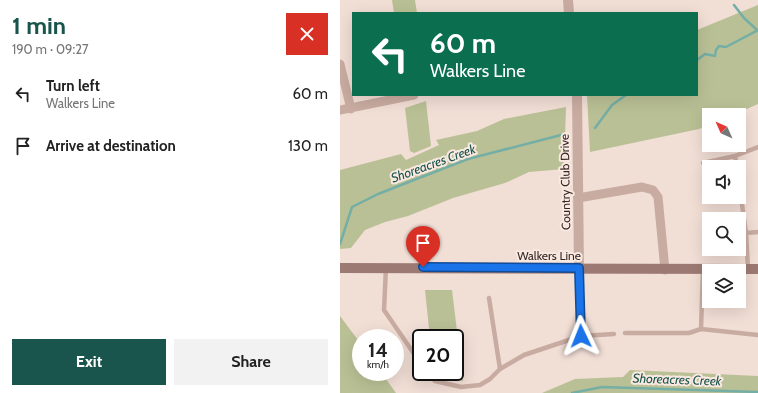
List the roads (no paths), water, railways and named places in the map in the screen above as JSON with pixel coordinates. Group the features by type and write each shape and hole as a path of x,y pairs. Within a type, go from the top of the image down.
{"main road":[{"name":"Walkers Line","path":"340,268 702,269"}],"street":[{"path":"568,0 569,12"},
{"path":"340,64 351,109"},
{"path":"340,110 410,96"},
{"name":"Country Club Drive","path":"577,96 579,268"},
{"path":"578,198 642,187 653,190 658,197 665,270"}],"lane":[{"path":"717,160 735,156 758,147"},
{"path":"735,156 735,160"},
{"path":"753,269 746,233 758,232"},
{"path":"386,267 384,310 412,351"},
{"path":"579,268 581,336"},
{"path":"489,298 500,369"},
{"path":"701,329 702,299"},
{"path":"625,333 689,333 701,329 758,335"},
{"path":"434,381 469,387 480,385 490,379 500,369 524,355 581,336 614,334"}],"waterway":[{"name":"Shoreacres Creek","path":"734,5 744,18 757,30"},
{"name":"Shoreacres Creek","path":"698,59 705,54 715,56 716,50 719,46 726,47 758,30"},
{"name":"Shoreacres Creek","path":"595,128 612,105 625,96"},
{"name":"Shoreacres Creek","path":"340,244 352,207 378,194 468,159 561,135"},
{"name":"Shoreacres Creek","path":"572,393 602,387 758,392"}]}
